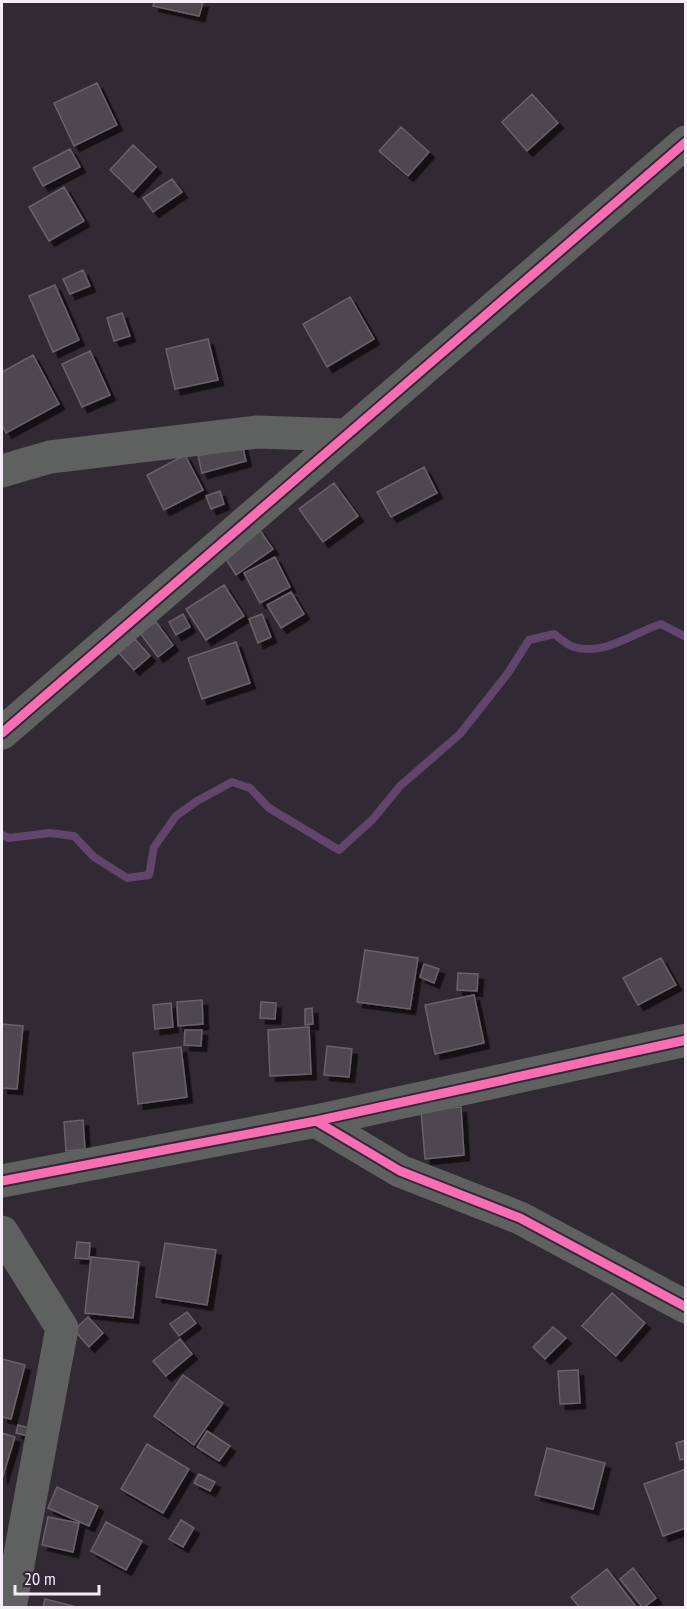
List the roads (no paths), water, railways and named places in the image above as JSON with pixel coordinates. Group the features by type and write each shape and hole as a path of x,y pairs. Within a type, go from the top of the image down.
{"street":[{"path":"2,733 344,435 686,142"},
{"path":"2,471 50,457 258,432 344,435"},
{"path":"2,1181 316,1120 686,1040"},
{"path":"316,1120 400,1171 520,1218 686,1307"},
{"path":"2,1232 62,1328 10,1608"}],"waterway":[{"path":"2,835 9,838 50,833 74,836 94,857 127,878 149,875 154,847 176,816 197,801 232,782 250,788 269,808 339,850 373,819 400,786 460,734 508,673 529,640 554,634 574,647 597,648 619,642 661,624 686,637"}]}
